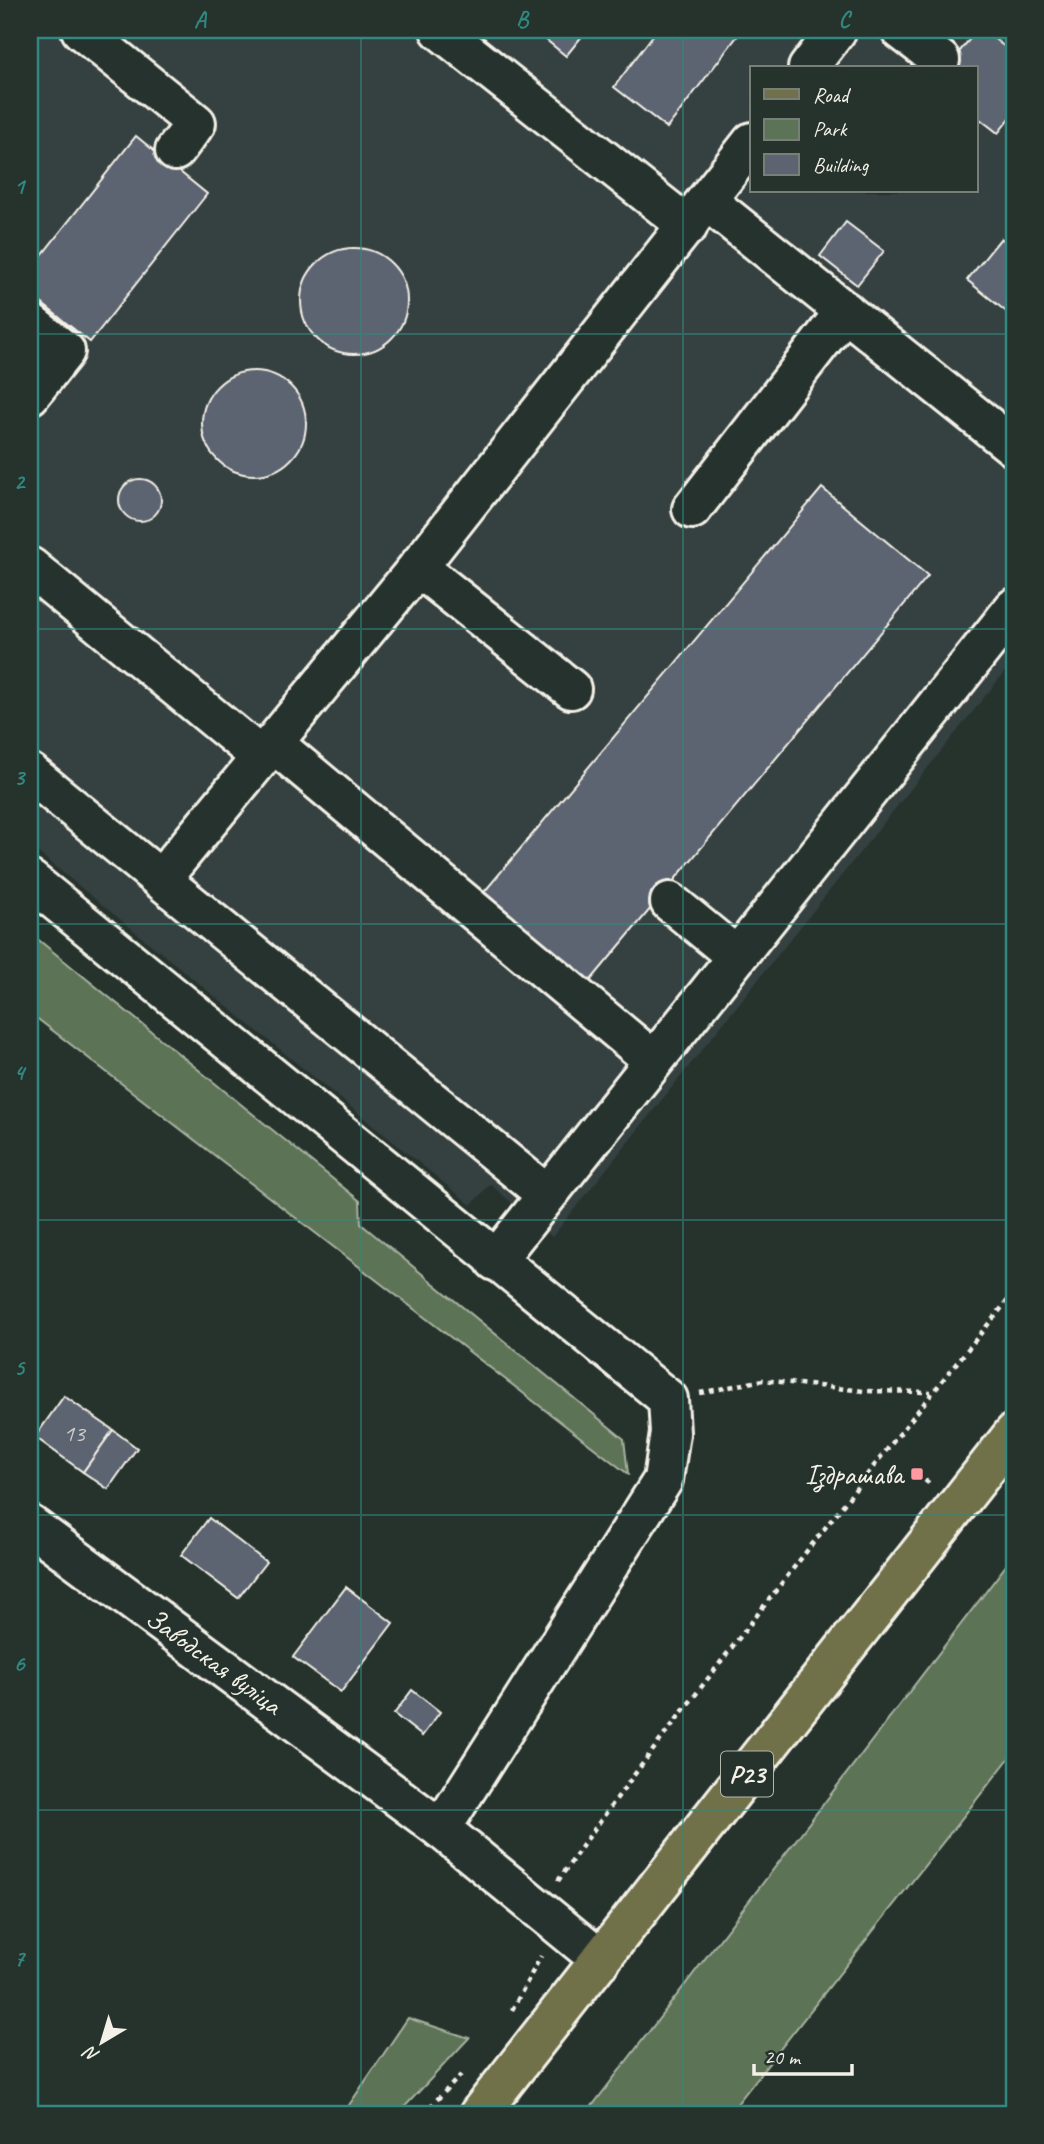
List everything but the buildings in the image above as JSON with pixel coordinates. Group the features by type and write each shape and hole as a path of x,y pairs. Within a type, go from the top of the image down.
{"main road":[{"name":"Р23","path":"479,2114 1014,1433"}],"street":[{"path":"81,30 196,123 175,151"},
{"path":"440,30 698,213 845,311 1014,447"},
{"path":"810,66 837,30"},
{"path":"901,30 940,60"},
{"path":"161,879 418,567 750,145"},
{"path":"692,509 845,311"},
{"path":"30,323 65,351 30,395"},
{"path":"30,567 267,750 653,1060"},
{"path":"418,567 571,688"},
{"path":"495,1261 1014,608"},
{"path":"30,774 547,1194"},
{"path":"30,880 667,1399 670,1433 663,1480 441,1829"},
{"path":"670,902 736,956"},
{"name":"Заводская вуліца","path":"30,1524 441,1829 601,1960"}],"path":[{"path":"506,2018 520,1998 541,1955 549,1894 603,1815 932,1392 1014,1293"},
{"path":"667,1399 763,1380 864,1391 932,1392"},
{"path":"423,2114 468,2067"}],"shaded area":[{"path":"30,30 1014,30 1014,660 552,1237 490,1184 471,1205 30,846"}],"green space":[{"path":"30,933 360,1201 361,1224 624,1439 628,1474 30,1013"},
{"path":"1014,1555 1014,1752 729,2114 586,2114"},
{"path":"408,2018 469,2038 398,2114 343,2114"}],"place":[{"name":"Іздрашава","path":"917,1474"}]}
